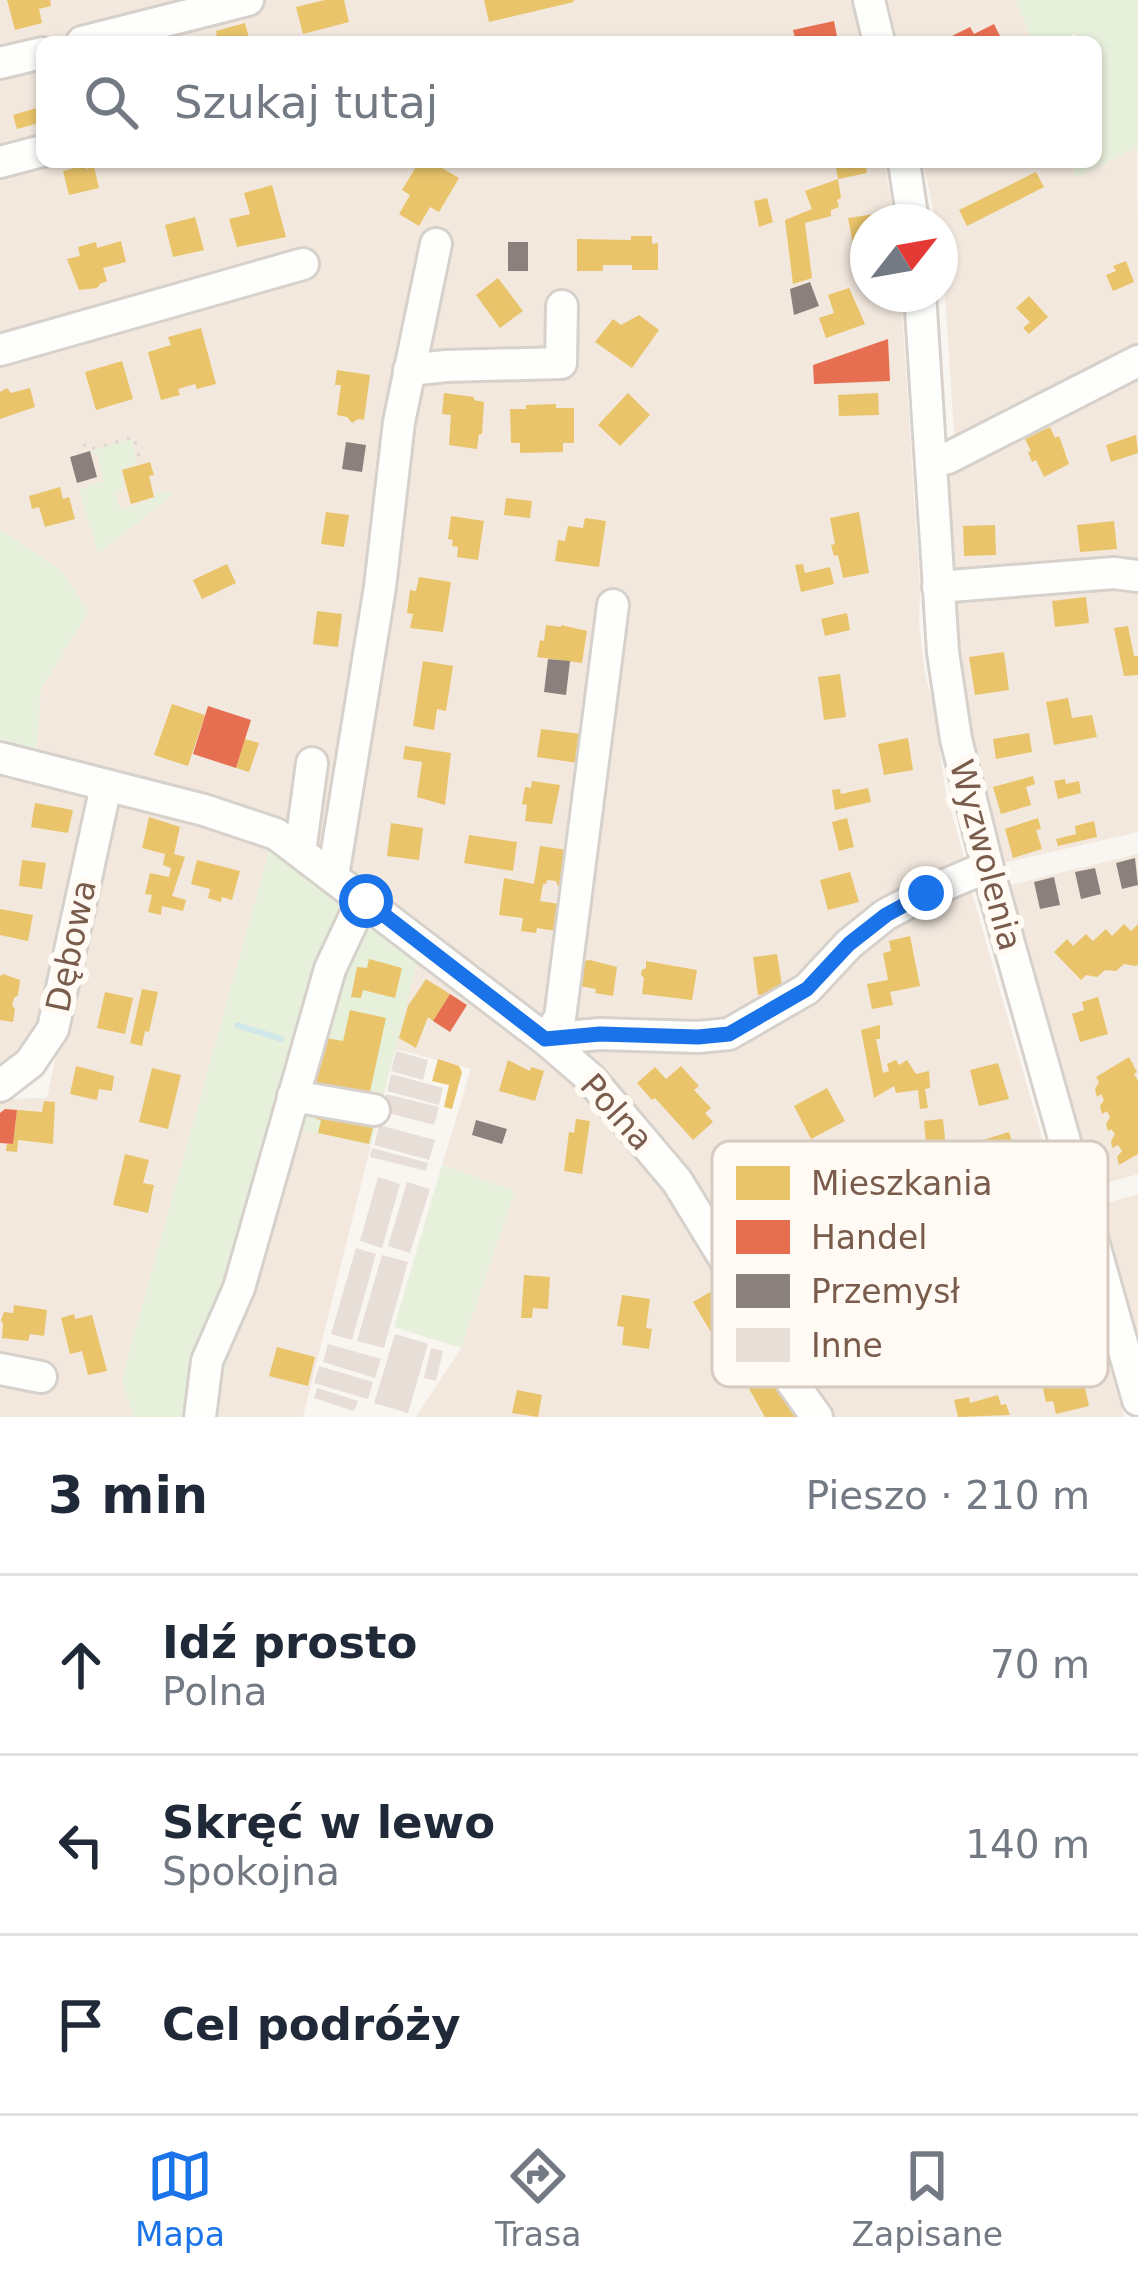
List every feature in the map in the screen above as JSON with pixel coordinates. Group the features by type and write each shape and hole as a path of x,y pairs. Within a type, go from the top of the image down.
{"street":[{"path":"106,36 248,0"},
{"path":"869,0 878,36"},
{"path":"0,63 36,54"},
{"path":"0,162 36,153"},
{"path":"905,168 910,204"},
{"path":"333,876 380,587 399,422 436,244"},
{"path":"0,350 303,264"},
{"path":"409,370 561,363 562,306"},
{"name":"Wyzwolenia","path":"921,312 947,692 987,867 1065,1141"},
{"path":"932,461 948,458 1138,361"},
{"path":"938,587 1114,573 1138,576"},
{"path":"545,1039 560,1018 613,605"},
{"name":"Polna","path":"0,758 276,834 589,1077 677,1181 712,1238"},
{"path":"300,852 312,763"},
{"name":"Dębowa","path":"0,1086 30,1063 53,1029 106,786"},
{"path":"545,1039 729,1034 807,989 849,944 886,915 987,867"},
{"path":"200,1417 207,1361 239,1288 330,969 366,901"},
{"path":"293,1096 374,1110"},
{"name":"Wyzwolenia","path":"1108,1294 1138,1400"},
{"path":"0,1370 41,1377"},
{"name":"Polna","path":"795,1387 818,1417"}],"path":[{"path":"84,443 87,451 134,437 141,464"}],"shaded area":[{"path":"0,0 854,0 861,36 36,36 36,168 886,168 891,204 850,204 850,312 902,312 919,622 945,788 965,861 820,965 710,1030 568,1021 528,1011 326,860 36,755 41,689 88,612 61,570 0,529"},
{"path":"888,0 1016,0 1031,36 896,36"},
{"path":"1137,145 1138,354 955,445 946,312 958,312 958,204 932,204 924,168 1075,168 1076,176 1102,168 1102,163"},
{"path":"1138,373 1138,567 953,579 948,469"},
{"path":"1138,578 1138,832 1004,863 967,709 956,594"},
{"path":"0,764 91,795 41,1030 0,1075"},
{"path":"115,796 271,844 563,1066 665,1186 712,1265 712,1387 785,1387 803,1417 416,1417 461,1348 515,1191 442,1165 471,1069 395,1049 303,1417 0,1417 0,1099 47,1098 106,815"},
{"path":"1138,854 1138,1174 1108,1183 1108,1141 1083,1141 1010,885"},
{"path":"970,886 1044,1141 712,1141 712,1247 579,1053 583,1041 722,1044 854,945"},
{"path":"1138,1194 1138,1342 1108,1234 1108,1203"},
{"path":"1108,1362 1124,1417 828,1417 807,1387 1108,1387"}],"green space":[{"path":"1016,0 1138,0 1138,147 1102,164 1102,36 1031,36"},
{"path":"132,439 137,464 120,469 125,488 115,491 120,510 155,495 170,491 171,496 98,554 79,489 104,481 97,453 91,450"},
{"path":"0,529 61,570 88,612 41,689 36,755 0,749"},
{"path":"271,844 420,951 371,1145 295,1128 212,1417 133,1417 122,1378"},
{"path":"442,1165 515,1191 461,1348 394,1327"}],"building: Mieszkania":[{"path":"7,0 50,0 51,6 39,9 42,23 15,30"},
{"path":"344,0 349,22 303,34 296,7"},
{"path":"484,0 573,0 574,2 489,22"},
{"path":"245,23 248,36 217,36 216,31"},
{"path":"36,108 36,124 17,129 13,115"},
{"path":"94,168 99,188 69,195 63,171"},
{"path":"415,168 442,168 459,178 439,212 430,207 419,226 399,214 410,195 402,190"},
{"path":"836,168 866,168 867,173 838,179"},
{"path":"1036,172 1044,187 967,226 959,210"},
{"path":"838,179 839,207 831,210 831,216 805,223 812,278 793,284 785,220 812,209 805,191"},
{"path":"272,185 286,237 237,247 229,219 250,214 244,193"},
{"path":"767,198 773,222 759,227 754,201"},
{"path":"195,217 204,250 173,257 165,225"},
{"path":"631,236 652,236 652,244 658,243 658,270 603,265 603,271 577,271 577,239 631,240"},
{"path":"121,241 126,262 103,268 107,281 97,288 79,290 67,259 80,256 78,247 96,242 97,248"},
{"path":"1126,261 1134,282 1113,291 1106,275"},
{"path":"498,278 523,311 500,328 476,295"},
{"path":"849,288 850,312 860,312 865,324 826,338 819,318 834,313 828,295"},
{"path":"1029,296 1048,317 1029,334 1023,328 1030,322 1016,308"},
{"path":"639,315 659,330 632,368 595,342 613,319 621,325"},
{"path":"201,328 216,384 197,389 195,384 161,400 148,352 171,345 168,337"},
{"path":"122,361 133,399 96,410 85,372"},
{"path":"337,370 370,375 364,420 352,423 337,415 341,385 335,385"},
{"path":"7,388 11,393 30,388 35,407 0,419 0,392"},
{"path":"444,393 484,402 477,449 449,445 451,415 442,414"},
{"path":"628,393 650,415 620,446 598,425"},
{"path":"878,393 879,415 839,416 838,395"},
{"path":"556,404 556,408 574,408 574,443 563,443 563,452 520,453 520,443 511,443 510,409"},
{"path":"1050,427 1055,438 1059,436 1069,464 1044,477 1036,460 1032,462 1025,439"},
{"path":"1136,435 1138,453 1111,462 1106,445"},
{"path":"150,462 154,497 131,504 122,470"},
{"path":"60,487 63,499 69,497 75,519 45,527 39,507 32,509 29,496"},
{"path":"506,498 532,501 530,518 504,515"},
{"path":"326,512 349,515 344,547 321,544"},
{"path":"859,512 869,573 843,578 831,545 835,544 830,518"},
{"path":"451,516 484,521 478,560 457,557 458,547 448,539"},
{"path":"585,518 606,521 599,567 555,561 558,540 565,541 568,526 583,528"},
{"path":"1114,521 1117,549 1080,552 1077,525"},
{"path":"995,525 996,555 964,556 963,526"},
{"path":"227,564 236,583 202,599 193,580"},
{"path":"803,564 805,573 830,567 834,584 801,592 795,565"},
{"path":"419,577 451,582 443,632 410,628 410,590 416,591"},
{"path":"1086,597 1089,623 1055,627 1052,601"},
{"path":"317,611 342,614 338,647 313,644"},
{"path":"847,613 850,630 825,636 821,619"},
{"path":"546,625 587,631 582,663 537,657"},
{"path":"1128,626 1134,656 1138,656 1138,675 1124,676 1114,628"},
{"path":"1004,652 1009,690 975,695 969,657"},
{"path":"423,661 453,666 446,711 437,709 434,730 413,726"},
{"path":"840,674 846,717 824,720 818,677"},
{"path":"1068,698 1072,718 1092,715 1097,737 1054,745 1046,702"},
{"path":"172,704 205,715 188,766 154,755"},
{"path":"541,729 582,734 578,763 537,757"},
{"path":"1029,733 1032,752 996,759 993,739"},
{"path":"908,738 913,770 884,775 878,744"},
{"path":"245,739 259,743 249,772 236,768"},
{"path":"405,746 451,753 445,805 417,797 422,762 403,759"},
{"path":"1033,776 1035,784 1026,787 1031,805 1001,814 993,787"},
{"path":"1065,779 1066,784 1079,781 1081,793 1058,799 1054,781"},
{"path":"532,781 560,785 552,824 525,821 527,805 522,804 525,787 531,788"},
{"path":"868,788 871,802 835,810 832,790 840,789 841,794"},
{"path":"35,803 73,810 68,833 31,827"},
{"path":"149,817 180,827 174,854 185,857 172,896 186,900 183,911 162,906 161,915 148,912 152,895 145,894 150,873 169,877 171,868 163,865 165,854 142,848"},
{"path":"847,818 854,847 839,851 832,822"},
{"path":"1038,818 1042,849 1013,858 1005,829"},
{"path":"1094,821 1097,837 1058,846 1056,839 1076,834 1075,826"},
{"path":"391,823 423,828 419,860 387,856"},
{"path":"469,835 517,842 513,871 464,863"},
{"path":"540,846 574,851 565,887 547,880 540,901 566,905 562,932 521,931 523,918 499,915 504,878 534,884"},
{"path":"22,860 46,863 42,889 19,886"},
{"path":"197,860 240,871 232,900 208,898 210,889 191,884"},
{"path":"850,872 859,902 828,910 820,880"},
{"path":"0,909 33,915 28,941 0,935"},
{"path":"1124,924 1131,931 1138,924 1138,965 1124,964 1116,971 1105,970 1081,980 1054,952 1067,939 1073,946 1086,934 1093,941 1106,929 1112,936"},
{"path":"910,936 920,986 890,992 893,1005 872,1009 867,984 888,980 883,953 891,951 889,941"},
{"path":"777,954 783,992 758,995 753,957"},
{"path":"369,959 402,968 395,998 363,990 361,998 351,997 357,967 367,968"},
{"path":"583,961 617,967 613,996 579,986"},
{"path":"646,961 697,970 692,1000 642,994"},
{"path":"3,974 20,980 12,1005 13,1022 0,1020"},
{"path":"426,979 450,994 433,1021 428,1017 416,1048 399,1038 408,1006"},
{"path":"142,989 158,992 142,1046 130,1043"},
{"path":"105,992 133,998 125,1034 97,1028"},
{"path":"1098,997 1108,1034 1080,1042 1072,1014 1084,1010 1082,1002"},
{"path":"350,1010 386,1018 368,1101 304,1088 314,1036 343,1041"},
{"path":"880,1025 880,1039 876,1039 883,1073 896,1060 899,1065 907,1060 916,1074 929,1071 928,1108 920,1109 918,1090 896,1093 894,1086 874,1098 861,1030"},
{"path":"1129,1057 1138,1081 1138,1154 1119,1165 1117,1157 1122,1151 1118,1145 1112,1148 1115,1134 1108,1131 1107,1111 1102,1114 1104,1100 1101,1094 1097,1097 1096,1077"},
{"path":"438,1059 459,1066 462,1072 452,1109 444,1107 449,1085 432,1081"},
{"path":"508,1060 530,1071 531,1067 544,1071 535,1101 499,1091"},
{"path":"998,1063 1009,1099 979,1106 970,1070"},
{"path":"76,1066 114,1076 112,1091 99,1089 97,1100 70,1094"},
{"path":"681,1066 711,1108 705,1113 713,1122 693,1140 637,1083 655,1067 666,1079"},
{"path":"152,1068 181,1075 168,1129 139,1122"},
{"path":"827,1088 845,1121 811,1139 794,1106"},
{"path":"44,1101 55,1102 53,1144 18,1140 17,1152 6,1151 7,1144 13,1144 17,1110 42,1112"},
{"path":"319,1110 374,1123 369,1144 318,1133"},
{"path":"576,1119 590,1121 582,1174 564,1171 569,1132 574,1133"},
{"path":"943,1119 945,1139 926,1141 924,1121"},
{"path":"1009,1132 1012,1141 979,1141"},
{"path":"125,1154 149,1160 143,1183 154,1185 148,1213 113,1205"},
{"path":"524,1275 550,1277 548,1309 533,1308 532,1318 521,1318"},
{"path":"712,1291 712,1334 693,1302"},
{"path":"622,1295 650,1299 649,1349 622,1345 624,1327 617,1326"},
{"path":"14,1305 47,1310 44,1336 30,1334 28,1341 2,1338 1,1320 4,1312 13,1313"},
{"path":"74,1314 75,1319 92,1315 107,1371 88,1375 82,1351 70,1354 61,1318"},
{"path":"277,1347 315,1357 308,1386 269,1376"},
{"path":"748,1387 783,1387 800,1417 765,1417"},
{"path":"1043,1387 1085,1387 1089,1406 1056,1414 1053,1401 1046,1402"},
{"path":"517,1390 542,1395 538,1417 512,1413"},
{"path":"998,1395 1010,1415 958,1417 954,1400 969,1397 970,1403"}],"building: Handel":[{"path":"834,21 837,36 794,36 793,30"},
{"path":"994,24 1000,36 952,36 970,27 974,34"},
{"path":"888,339 890,381 814,384 813,365"},
{"path":"208,706 251,720 236,768 193,754"},
{"path":"450,994 467,1005 450,1032 433,1021"},
{"path":"17,1110 13,1144 0,1143 0,1113"}],"building: Przemysł":[{"path":"508,242 528,242 528,271 508,271"},
{"path":"810,282 819,306 794,315 790,289"},
{"path":"346,442 366,445 362,472 342,469"},
{"path":"90,451 97,477 77,483 70,457"},
{"path":"548,659 570,661 566,695 544,692"},
{"path":"1135,858 1138,885 1122,889 1116,863"},
{"path":"1095,868 1101,894 1081,899 1075,872"},
{"path":"1054,877 1060,905 1040,909 1034,882"},
{"path":"476,1120 507,1129 502,1144 472,1135"}],"building: Inne":[{"path":"396,1051 428,1060 423,1080 391,1071"},
{"path":"391,1074 443,1088 439,1105 387,1091"},
{"path":"386,1094 439,1107 434,1125 381,1111"},
{"path":"379,1125 435,1140 429,1160 374,1145"},
{"path":"372,1148 428,1163 426,1171 370,1157"},
{"path":"378,1177 400,1184 382,1248 360,1241"},
{"path":"407,1182 430,1189 410,1253 388,1246"},
{"path":"356,1248 376,1254 352,1340 331,1334"},
{"path":"382,1255 408,1262 384,1348 357,1341"},
{"path":"395,1334 428,1344 408,1413 374,1403"},
{"path":"328,1344 381,1359 375,1378 323,1362"},
{"path":"431,1348 443,1351 436,1381 424,1378"},
{"path":"319,1366 373,1382 368,1399 314,1383"},
{"path":"317,1388 358,1401 354,1411 314,1398"}],"waterway":[{"path":"237,1025 281,1039"}],"route":[{"path":"366,901 545,1039 600,1034 698,1037 729,1034 771,1012 807,989 849,944 886,915 926,893"}]}
